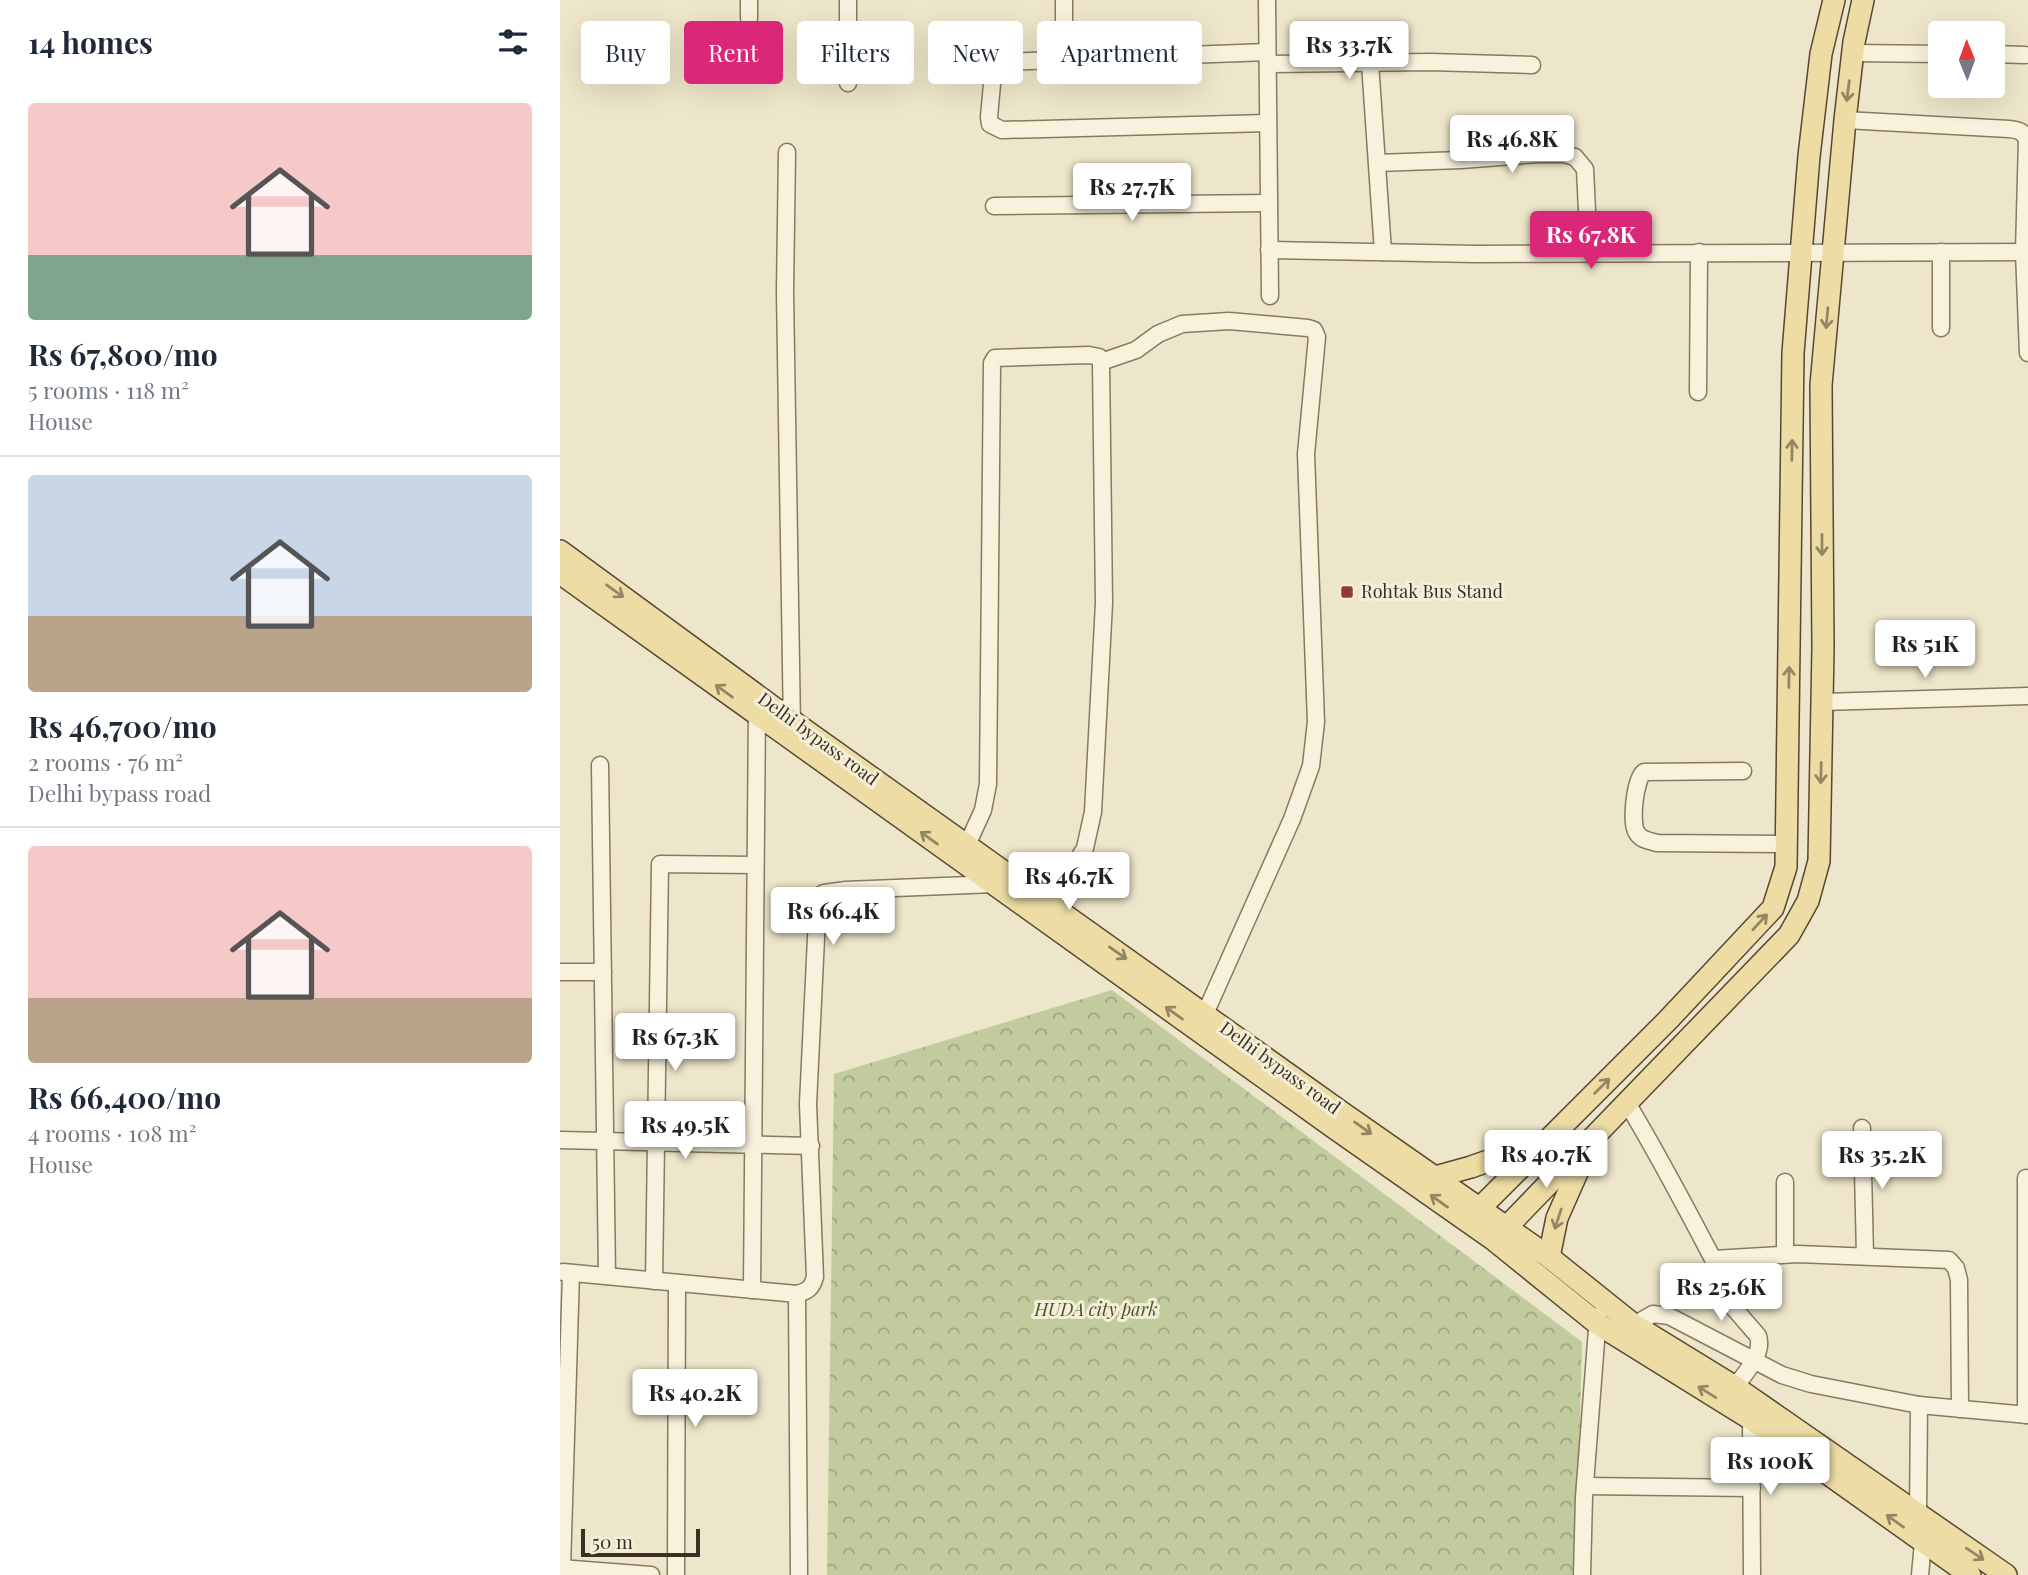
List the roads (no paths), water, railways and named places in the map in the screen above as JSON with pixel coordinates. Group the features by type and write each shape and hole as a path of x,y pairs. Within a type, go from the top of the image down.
{"main road":[{"path":"1473,1214 1668,1020 1773,908 1786,866 1793,352 1809,156 1821,54 1834,0"},
{"path":"1500,1233 1789,935 1808,901 1819,861 1822,702 1821,384 1845,120 1853,52 1863,0"},
{"name":"Delhi bypass road","path":"560,551 792,730 1500,1233 1598,1324 1751,1419 1970,1575"},
{"name":"Delhi bypass road","path":"560,573 757,704"},
{"name":"Delhi bypass road","path":"964,853 993,884 1047,912"},
{"name":"Delhi bypass road","path":"1202,1022 1435,1177 1473,1214"},
{"path":"1549,1256 1558,1218 1592,1139"},
{"path":"1435,1177 1548,1140"},
{"name":"Delhi bypass road","path":"1500,1233 1549,1256 1634,1325 1735,1387 2006,1575"}],"street":[{"path":"749,0 749,18"},
{"path":"848,0 848,21"},
{"path":"1064,0 1064,21"},
{"path":"1267,0 1270,296"},
{"path":"1853,52 1928,54"},
{"path":"2006,54 2025,55"},
{"path":"1202,58 1532,65"},
{"path":"1037,60 1006,62 997,67 992,80 990,124 1002,130 1268,122"},
{"path":"1370,63 1382,252"},
{"path":"1845,120 2009,128 2021,131 2027,144 2028,353"},
{"path":"787,152 785,292 792,730"},
{"path":"1377,163 1538,154 1575,156 1585,169 1589,253"},
{"path":"994,206 1269,203"},
{"path":"1269,250 1589,253 2026,252"},
{"path":"1698,393 1699,252"},
{"path":"1941,252 1941,328"},
{"path":"1101,362 1136,350 1158,334 1182,324 1229,321 1308,328 1314,330 1317,337 1306,454 1316,722 1311,766 1292,819 1202,1022"},
{"path":"964,853 984,810 988,784 992,363 995,358 1099,357 1104,603 1093,812 1085,848 1047,912"},
{"path":"1822,702 2028,696"},
{"path":"752,1290 757,704"},
{"path":"600,765 607,1276"},
{"path":"1743,771 1644,772 1637,779 1633,823 1635,831 1647,840 1657,843 1787,845"},
{"path":"654,1281 660,864 755,865"},
{"path":"651,1575 561,1568 566,1273 797,1294 807,1292 815,1277 808,1104 818,897 824,893 846,890 993,884"},
{"path":"560,972 603,972"},
{"path":"1627,1103 1662,1160 1713,1259 1721,1293 1758,1336 1760,1346 1754,1361 1735,1387"},
{"path":"1862,1128 1865,1255"},
{"path":"560,1140 811,1146"},
{"path":"1634,1325 1653,1314 1660,1314 1782,1376 1811,1384 1919,1405 2027,1415 2026,1178"},
{"path":"1785,1182 1785,1254"},
{"path":"1713,1259 1785,1254 1949,1260 1956,1268 1959,1280 1960,1409"},
{"path":"676,1575 677,1283"},
{"path":"797,1294 799,1575"},
{"path":"1582,1575 1585,1486 1600,1299"},
{"path":"1918,1515 1919,1405"},
{"path":"1751,1419 1752,1575"},
{"path":"1585,1486 1752,1488"},
{"path":"1920,1575 1923,1542"}],"place":[{"name":"Rohtak Bus Stand","path":"1347,592"}],"park label":[{"name":"HUDA city park","path":"1096,1310"}]}
